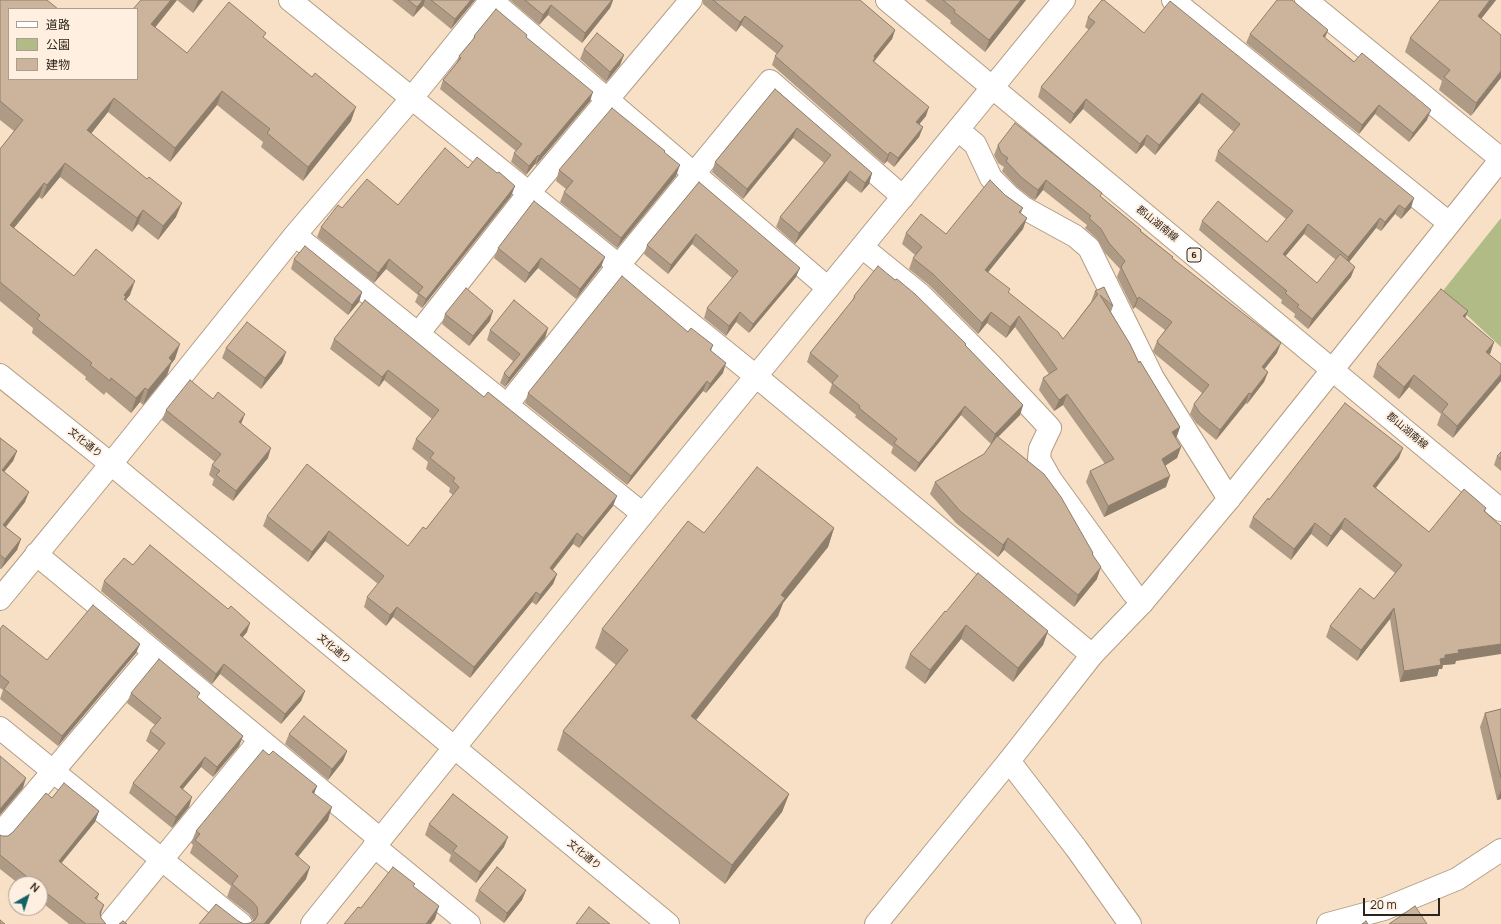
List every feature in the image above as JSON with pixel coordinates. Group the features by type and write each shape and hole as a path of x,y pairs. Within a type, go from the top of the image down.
{"street":[{"path":"290,0 757,377 1092,656"},
{"path":"0,599 111,464 295,235 411,99 491,0 828,288"},
{"path":"418,334 529,193 691,0"},
{"name":"郡山湖南線","path":"887,0 1332,368 1501,510"},
{"path":"312,924 643,514 757,377 1064,0"},
{"path":"1173,0 1449,223"},
{"path":"876,924 1009,761 1092,656 1142,603 1229,499 1332,368 1501,159 1306,0"},
{"path":"507,405 619,265 770,81 903,197"},
{"path":"958,130 975,144 991,178 1009,196 1024,208 1075,236 1089,248 1154,378 1229,499"},
{"path":"295,235 643,514"},
{"path":"862,247 920,294 990,364 1050,428 1040,449 1039,459 1055,486 1133,593 1142,603"},
{"name":"文化通り","path":"0,374 668,924"},
{"path":"36,554 260,740 469,924"},
{"path":"0,834 154,652"},
{"path":"0,728 241,924"},
{"path":"109,924 260,740"},
{"path":"1009,761 1076,848 1130,924"},
{"path":"1328,924 1384,909 1457,879 1501,850"}],"green space":[{"path":"1501,218 1501,347 1442,292"}],"building":[{"path":"0,0 47,0 57,8 8,8 8,80 138,80 138,8 134,8 141,0 171,0 151,24 187,53 229,2 266,33 263,37 312,77 315,73 356,107 308,167 267,133 270,129 222,91 175,148 114,98 87,130 147,179 149,177 182,203 163,226 143,210 137,218 65,163 47,185 44,183 10,225 74,276 96,249 135,281 124,295 126,297 124,299 180,344 169,358 172,361 148,390 145,388 136,398 111,378 110,381 90,365 92,363 37,319 40,315 0,282 0,149 23,120 0,101"},
{"path":"408,0 423,0 417,7"},
{"path":"431,0 471,0 455,19"},
{"path":"525,0 612,0 585,33 551,5 543,15"},
{"path":"713,0 860,0 895,30 874,56 875,58 873,61 929,107 916,122 923,127 898,158 890,152 888,155 775,56 783,46 745,16 740,22"},
{"path":"943,0 1021,0 989,40 954,12 955,10"},
{"path":"1102,0 1104,0 1144,33 1170,1 1414,198 1405,209 1399,205 1385,222 1380,218 1348,257 1308,224 1283,254 1317,283 1340,254 1355,267 1312,319 1297,307 1299,305 1285,293 1287,291 1202,221 1218,201 1267,242 1293,211 1218,151 1240,124 1202,93 1159,145 1147,135 1140,144 1086,99 1074,114 1041,87 1095,22 1088,17"},
{"path":"1277,0 1292,0 1328,30 1323,36 1354,62 1362,53 1431,110 1413,133 1379,105 1362,125 1250,34"},
{"path":"1440,0 1490,0 1478,16 1501,35 1501,71 1476,103 1444,77 1450,70 1410,38"},
{"path":"496,9 527,35 526,37 593,92 529,166 514,153 522,144 443,80 461,58 459,56"},
{"path":"597,33 624,55 610,72 584,49"},
{"path":"775,89 872,173 865,183 850,171 799,233 780,217 831,155 797,128 747,189 715,162"},
{"path":"612,108 680,165 621,238 564,192 573,181 559,170"},
{"path":"1015,123 1102,193 1100,196 1141,230 1140,231 1173,257 1172,258 1281,343 1262,367 1268,372 1251,394 1249,393 1220,430 1200,413 1194,404 1209,385 1157,341 1172,322 1139,297 1137,299 1121,267 1125,261 1109,243 1101,229 1089,218 1091,216 1046,180 1038,190 1021,177 1006,161 1008,158 1001,153 998,145"},
{"path":"445,148 468,168 477,157 497,173 499,172 515,186 426,299 418,293 423,287 389,259 378,273 321,227 338,205 342,208 367,179 398,205"},
{"path":"990,180 1005,195 1023,208 1019,212 1027,218 985,270 1010,289 1008,292 1058,332 1063,339 1098,294 1095,291 1104,287 1113,306 1100,295 1130,344 1139,363 1140,361 1180,427 1172,432 1181,447 1162,459 1170,476 1108,506 1090,471 1114,459 1067,394 1059,400 1043,378 1057,369 1019,316 1010,327 991,312 982,323 933,274 913,258 922,247 906,233 921,214 946,234"},
{"path":"699,182 800,268 753,324 740,312 729,326 707,308 738,271 696,234 671,265 647,245"},
{"path":"534,201 605,257 580,289 541,258 529,273 498,248"},
{"path":"305,246 362,292 352,305 294,259"},
{"path":"878,266 915,294 966,344 965,345 1023,405 995,434 965,406 919,463 894,443 897,439 859,408 860,406 832,383 838,376 810,353"},
{"path":"622,276 688,332 691,328 713,345 710,350 726,363 710,384 707,381 631,476 528,393"},
{"path":"466,288 493,311 473,336 445,314"},
{"path":"1441,289 1468,311 1463,316 1494,342 1486,352 1501,364 1501,374 1457,426 1442,412 1448,404 1414,375 1404,387 1377,364"},
{"path":"365,300 484,397 488,392 617,496 583,538 577,533 550,568 557,574 540,595 536,592 474,667 397,607 390,615 367,597 384,576 329,531 312,552 267,516 307,464 408,546 423,527 426,529 459,487 453,481 455,478 430,458 434,453 416,439 439,410 388,370 382,377 334,339"},
{"path":"514,300 548,328 509,378 504,373 520,354 490,330"},
{"path":"247,322 286,352 265,378 226,348"},
{"path":"190,380 213,399 218,392 245,414 239,422 271,448 236,491 216,475 220,471 212,465 221,454 166,410"},
{"path":"1345,403 1403,448 1373,486 1429,532 1464,489 1486,508 1484,511 1501,526 1501,644 1458,650 1459,653 1445,655 1445,658 1440,659 1441,665 1404,671 1394,608 1361,650 1330,626 1360,588 1374,599 1402,565 1345,518 1331,536 1315,523 1294,549 1253,517 1268,498 1269,500"},
{"path":"997,436 1044,474 1061,497 1093,553 1092,554 1101,567 1078,595 1008,538 1003,545 960,511 935,482 984,454"},
{"path":"0,438 17,451 2,470 29,492 3,525 21,539 5,559 0,555"},
{"path":"1501,452 1501,459 1497,456"},
{"path":"757,467 834,528 781,595 785,598 691,716 789,794 732,865 563,731 628,650 602,629 688,521 704,533"},
{"path":"150,545 228,609 231,606 250,623 240,635 305,691 285,714 224,664 216,674 104,581 124,558 133,565"},
{"path":"978,573 1048,631 1018,668 966,625 930,670 910,654"},
{"path":"93,605 140,644 62,736 4,689 9,682 0,675 0,629 3,625 47,660"},
{"path":"159,659 200,693 197,697 243,736 217,767 205,757 180,787 192,797 176,817 133,783 165,743 150,731 161,718 131,693"},
{"path":"1501,709 1501,778 1485,713"},
{"path":"304,716 347,751 332,769 289,734"},
{"path":"263,750 269,755 273,751 317,786 312,792 332,807 295,854 310,867 264,924 244,924 255,920 258,914 257,907 232,884 238,876 195,840 200,834 196,831"},
{"path":"0,756 26,778 0,809"},
{"path":"64,783 99,811 59,861 99,894 95,898 104,905 100,912 101,918 106,924 86,924 48,894 48,876 26,876 0,855 0,835 8,836 13,832 46,793 52,798"},
{"path":"453,794 508,837 480,872 453,851 457,846 429,824"},
{"path":"393,867 415,884 413,886 439,906 426,924 344,924 358,907 361,908"},
{"path":"497,867 526,890 507,913 479,890"},
{"path":"216,904 244,924 199,924"},
{"path":"1415,906 1427,924 1389,924"},
{"path":"589,907 610,924 576,924"},
{"path":"123,921 127,924 119,924"}]}
